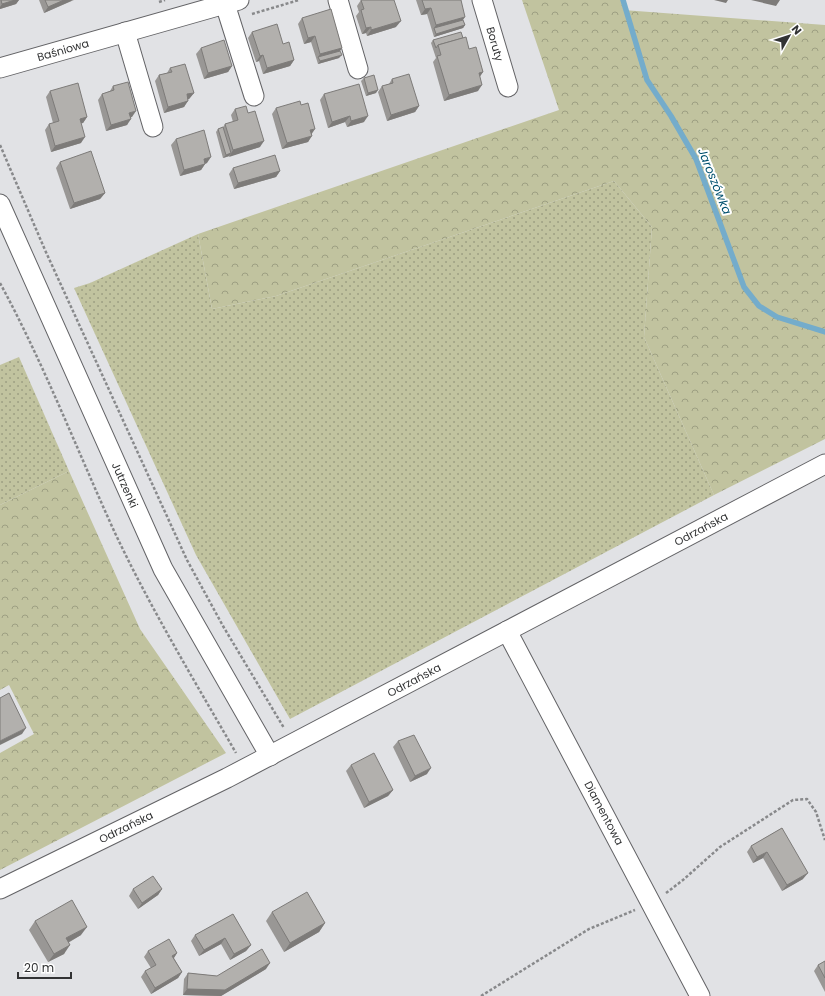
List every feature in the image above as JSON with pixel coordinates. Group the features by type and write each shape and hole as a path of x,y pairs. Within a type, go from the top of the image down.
{"street":[{"path":"338,0 358,68"},
{"name":"Boruty","path":"482,0 508,87"},
{"name":"Baśniowa","path":"0,68 232,2 254,96"},
{"path":"125,32 153,127"},
{"name":"Jutrzenki","path":"0,204 163,569 270,756"},
{"name":"Odrzańska","path":"0,889 245,769 825,464"},
{"name":"Diamentowa","path":"507,630 700,996"}],"path":[{"path":"0,145 45,250 186,560 223,626 294,743"},
{"path":"0,283 25,331 116,534 158,618 245,769"},
{"path":"481,996 589,929 652,904 683,880 720,847 793,800 807,799 816,812 825,840"}],"green space":[{"path":"522,0 624,0 623,10 825,25 825,439 714,495 644,337 652,227 614,181 276,296 212,309 198,234 559,110"},
{"path":"614,181 652,227 644,337 714,495 290,719 196,555 74,288 90,283 198,234 212,309 276,296"},
{"path":"19,357 69,471 0,505 0,365"},
{"path":"69,471 140,629 226,753 0,870 0,753 34,734 9,685 0,690 0,505"}],"building":[{"path":"1,0 15,0 2,4"},
{"path":"45,0 64,0 48,7"},
{"path":"361,0 394,0 401,21 371,30 371,27 366,28 361,10 364,9"},
{"path":"422,0 461,0 465,17 436,25 431,8 425,9"},
{"path":"331,9 342,48 320,54 315,36 308,38 302,18"},
{"path":"463,20 465,25 436,34 434,28"},
{"path":"277,24 283,44 289,42 294,60 267,68 263,55 260,56 252,32"},
{"path":"461,32 463,38 438,45 436,48 433,40"},
{"path":"466,37 469,49 476,47 483,72 479,73 482,85 449,95 437,56 441,55 438,45"},
{"path":"224,40 232,66 208,73 201,48"},
{"path":"340,51 342,55 320,61 318,57"},
{"path":"185,64 194,93 187,94 188,101 168,107 159,75 172,72 170,68"},
{"path":"409,74 419,106 391,115 382,86 393,83 392,79"},
{"path":"374,75 378,90 368,93 364,78"},
{"path":"128,82 136,111 129,113 131,119 111,125 102,94 114,90 113,86"},
{"path":"78,83 87,117 80,119 85,137 55,146 49,124 59,121 50,91"},
{"path":"359,84 368,116 351,121 350,116 332,122 324,94"},
{"path":"300,101 301,105 308,103 315,129 310,130 312,136 287,143 276,108"},
{"path":"246,106 248,113 255,111 264,141 233,150 225,124 238,120 235,109"},
{"path":"223,127 231,153 226,155 218,129"},
{"path":"204,130 211,157 204,159 205,164 184,170 176,139"},
{"path":"91,151 105,193 74,203 60,162"},
{"path":"275,155 280,171 238,183 233,168"},
{"path":"9,693 26,728 0,741 0,698"},
{"path":"414,735 431,768 415,776 398,741"},
{"path":"374,753 393,790 369,802 351,765"},
{"path":"782,828 808,873 787,885 767,852 757,857 751,846"},
{"path":"153,876 162,889 142,903 133,889"},
{"path":"307,892 325,923 290,943 272,912"},
{"path":"72,900 87,927 66,938 70,945 54,954 35,921"},
{"path":"233,914 251,945 234,954 225,938 204,950 195,935"},
{"path":"169,939 177,953 172,956 182,972 155,988 145,971 156,965 148,951"},
{"path":"262,949 270,963 225,990 187,989 188,973 217,976"},
{"path":"825,961 825,978 818,965"}],"waterway":[{"name":"Jaroszówka","path":"623,0 647,80 671,116 696,159 744,287 759,306 777,317 825,332"}]}
